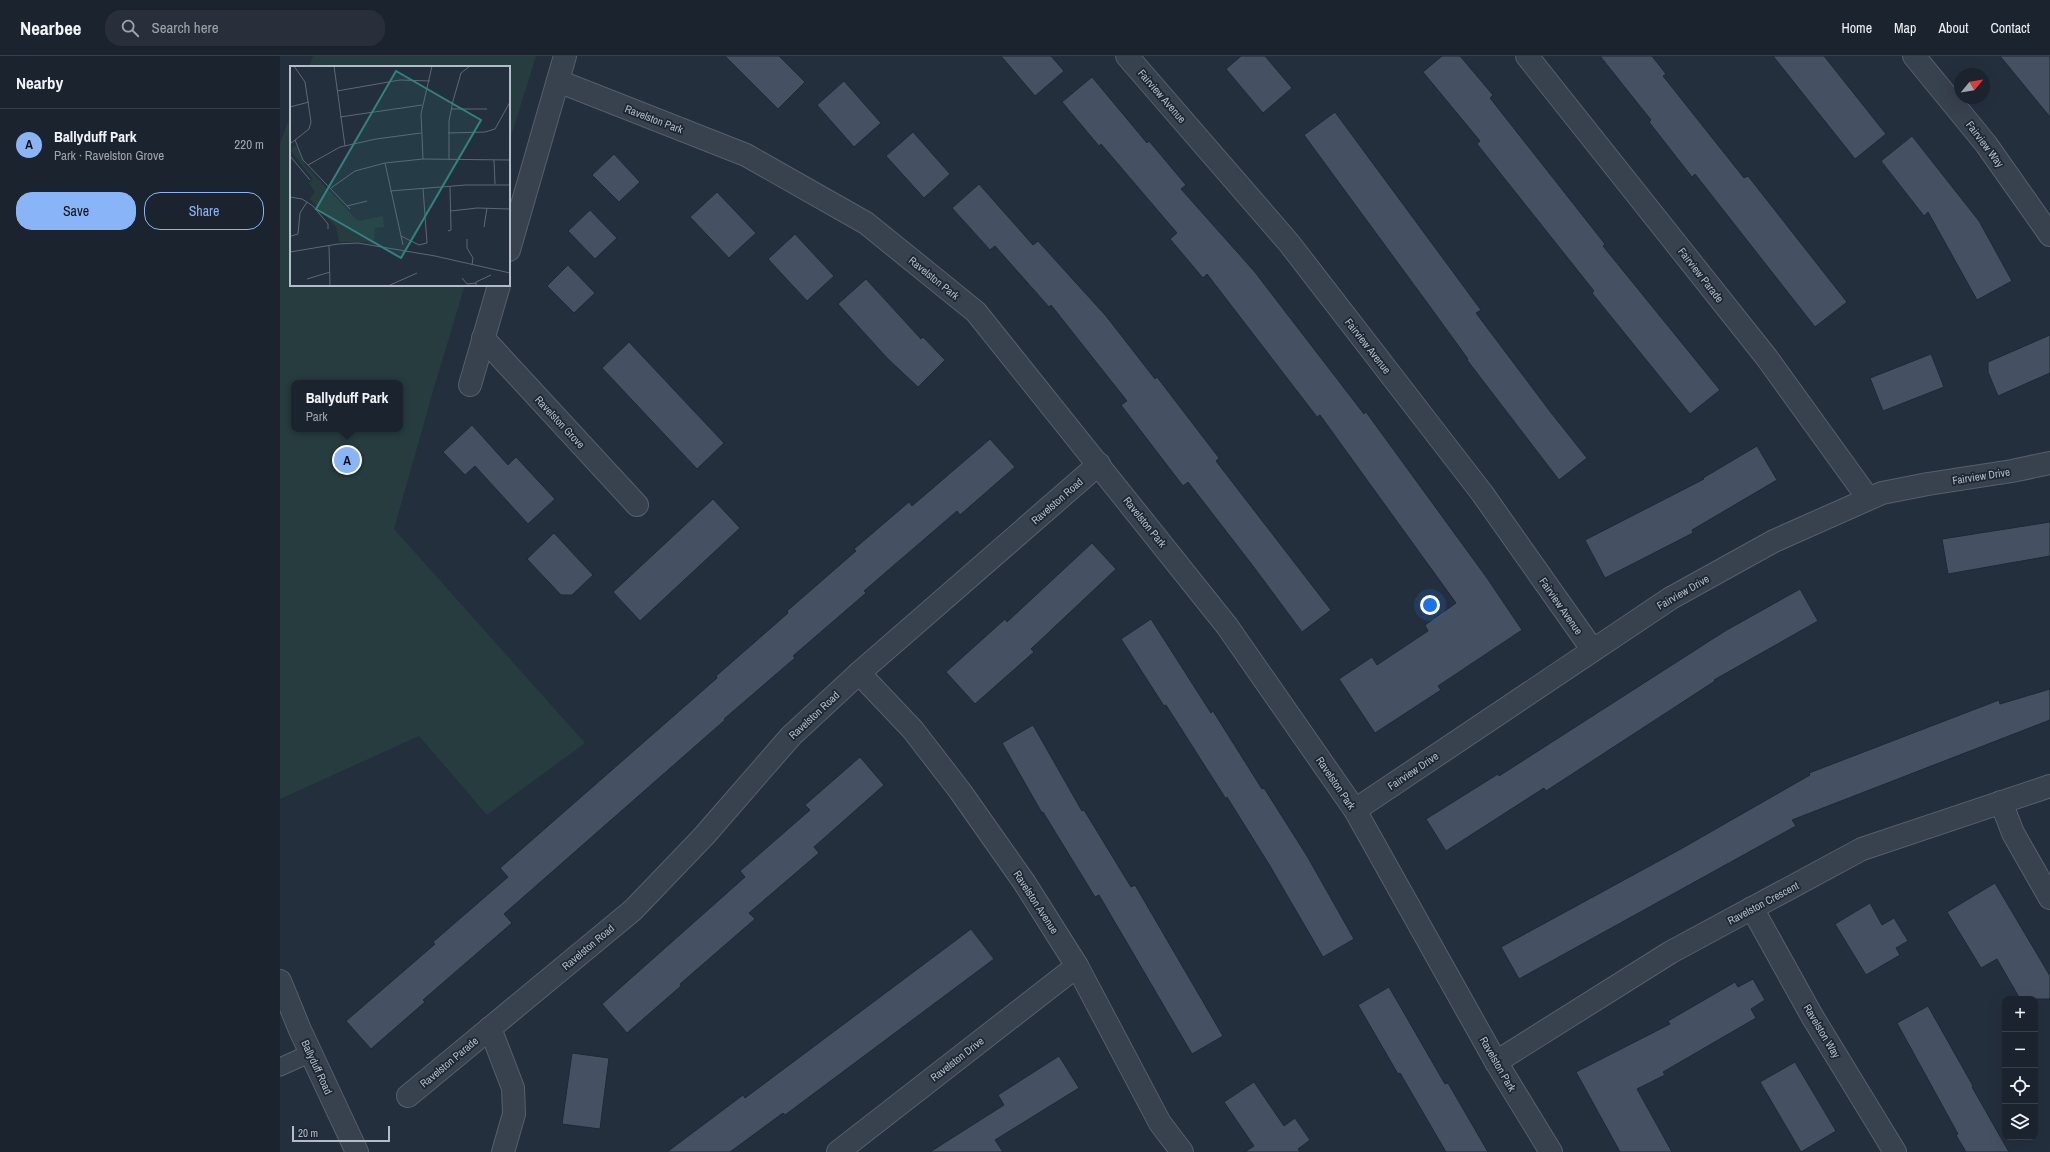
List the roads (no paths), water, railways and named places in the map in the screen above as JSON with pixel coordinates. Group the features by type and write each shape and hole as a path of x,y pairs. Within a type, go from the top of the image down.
{"street":[{"path":"510,247 565,56"},
{"name":"Fairview Avenue","path":"1127,56 1289,243 1482,493 1592,650"},
{"name":"Fairview Parade","path":"1528,56 1767,358 1868,498"},
{"name":"Fairview Way","path":"1914,56 1986,144 2050,235"},
{"name":"Ravelston Park","path":"558,81 746,155 866,223 976,312 1227,626 1355,810 1496,1062 1551,1152"},
{"path":"470,385 499,286"},
{"name":"Ravelston Grove","path":"483,338 637,505"},
{"name":"Fairview Drive","path":"1355,810 1671,598 1774,541 1882,493 2050,463"},
{"name":"Ravelston Road","path":"545,983 632,910 704,836 791,736 859,673 1099,464"},
{"name":"Ravelston Avenue","path":"859,673 913,730 960,791 1024,882 1077,966 1160,1123 1182,1152"},
{"name":"Ravelston Crescent","path":"1496,1062 1671,952 1862,849 2050,786"},
{"path":"2001,802 2013,833 2050,898"},
{"name":"Ravelston Way","path":"1752,908 1812,1016 1895,1152"},
{"name":"Ravelston Drive","path":"838,1152 1077,966"},
{"name":"Ballyduff Road","path":"280,981 311,1053 357,1152"},
{"name":"Ravelston Parade","path":"408,1096 545,983"},
{"name":"Ravelston Parade","path":"490,1028 513,1088 514,1114 503,1152"}],"lane":[{"path":"280,1067 311,1053"}],"place":[{"name":"Ballyduff Park","path":"347,460"}]}
